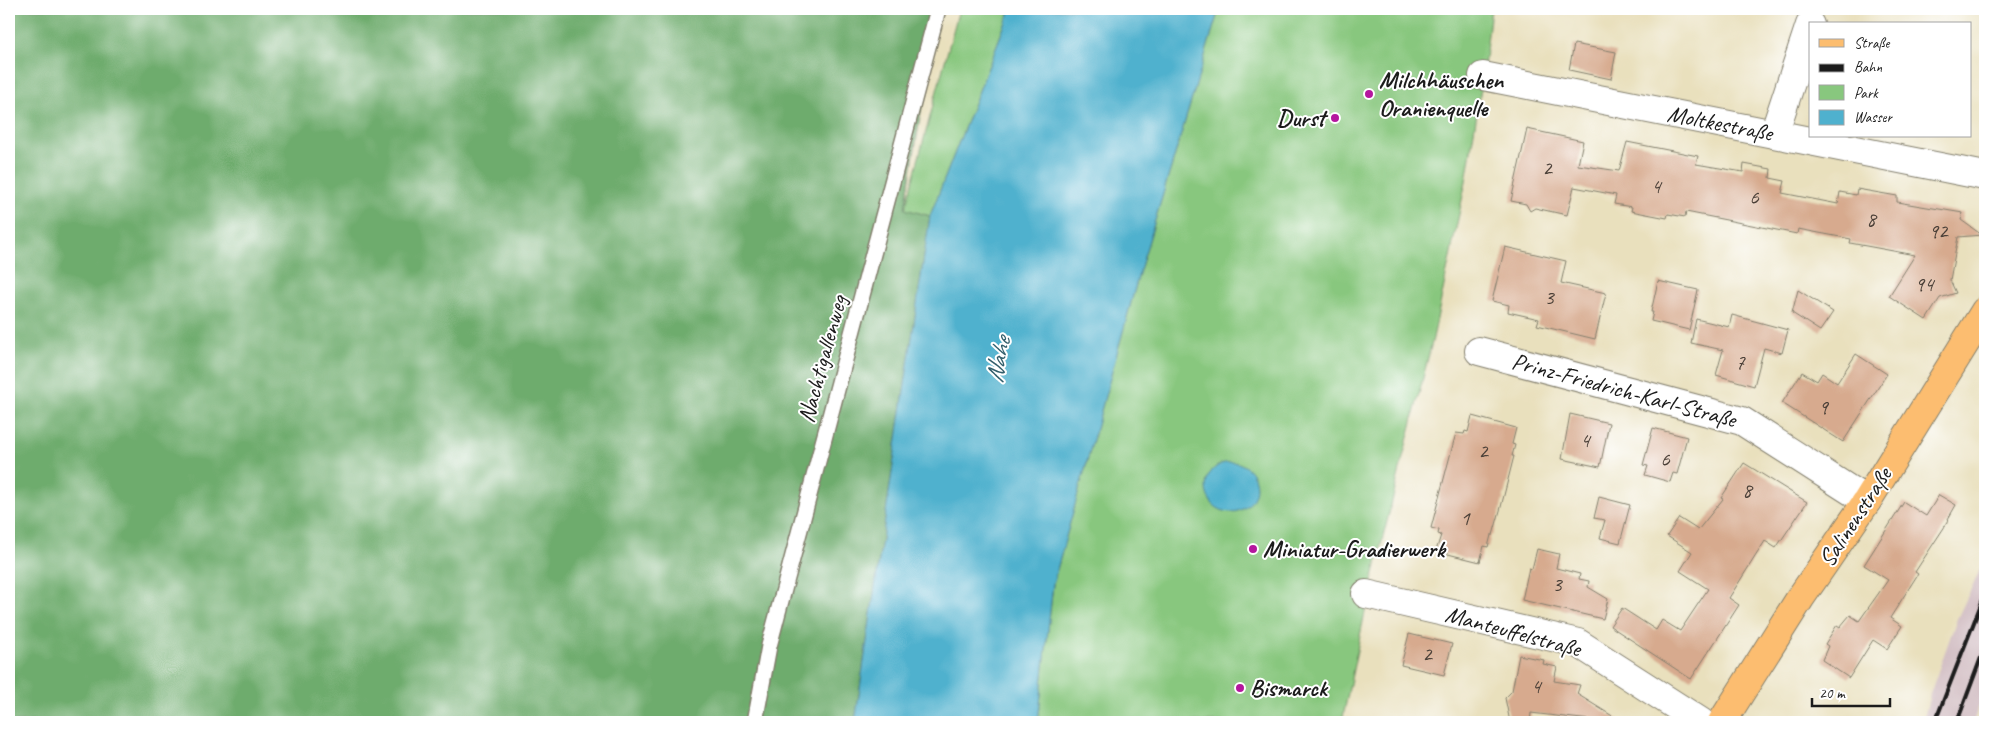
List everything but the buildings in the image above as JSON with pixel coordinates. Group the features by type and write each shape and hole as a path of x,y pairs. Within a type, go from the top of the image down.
{"main road":[{"name":"Salinenstraße","path":"1722,722 1801,597 1867,501 1985,311"}],"street":[{"path":"1811,22 1816,9"},
{"path":"1774,134 1809,27"},
{"name":"Moltkestraße","path":"1483,76 1985,176"},
{"name":"Prinz-Friedrich-Karl-Straße","path":"1478,351 1742,421 1867,501"},
{"name":"Manteuffelstraße","path":"1366,594 1578,643 1701,722"}],"lane":[{"name":"Nachtigallenweg","path":"755,722 769,646 938,9"}],"shaded area":[{"path":"1985,559 1985,691 1973,722 1923,722 1930,694 1956,621"}],"green space":[{"path":"9,9 938,9 905,209 930,216 855,722 9,722"},
{"path":"959,9 1011,9 930,216 905,209"},
{"path":"1219,9 1491,9 1483,76 1466,181 1433,338 1369,593 1342,722 1038,722 1053,584 1140,270"}],"water":[{"name":"Nahe","path":"1011,9 1219,9 1140,270 1053,584 1038,722 855,722 930,216"},
{"path":"1231,462 1245,466 1252,473 1256,487 1252,501 1245,508 1231,512 1217,508 1210,501 1206,487 1210,473 1217,466"}],"railway":[{"path":"1935,722 1985,594"},
{"path":"1957,722 1985,647"}],"place":[{"name":"Milchhäuschen Oranienquelle","path":"1369,94"},
{"name":"Durst","path":"1335,118"},
{"name":"Miniatur-Gradierwerk","path":"1253,549"},
{"name":"Bismarck","path":"1240,688"}]}
